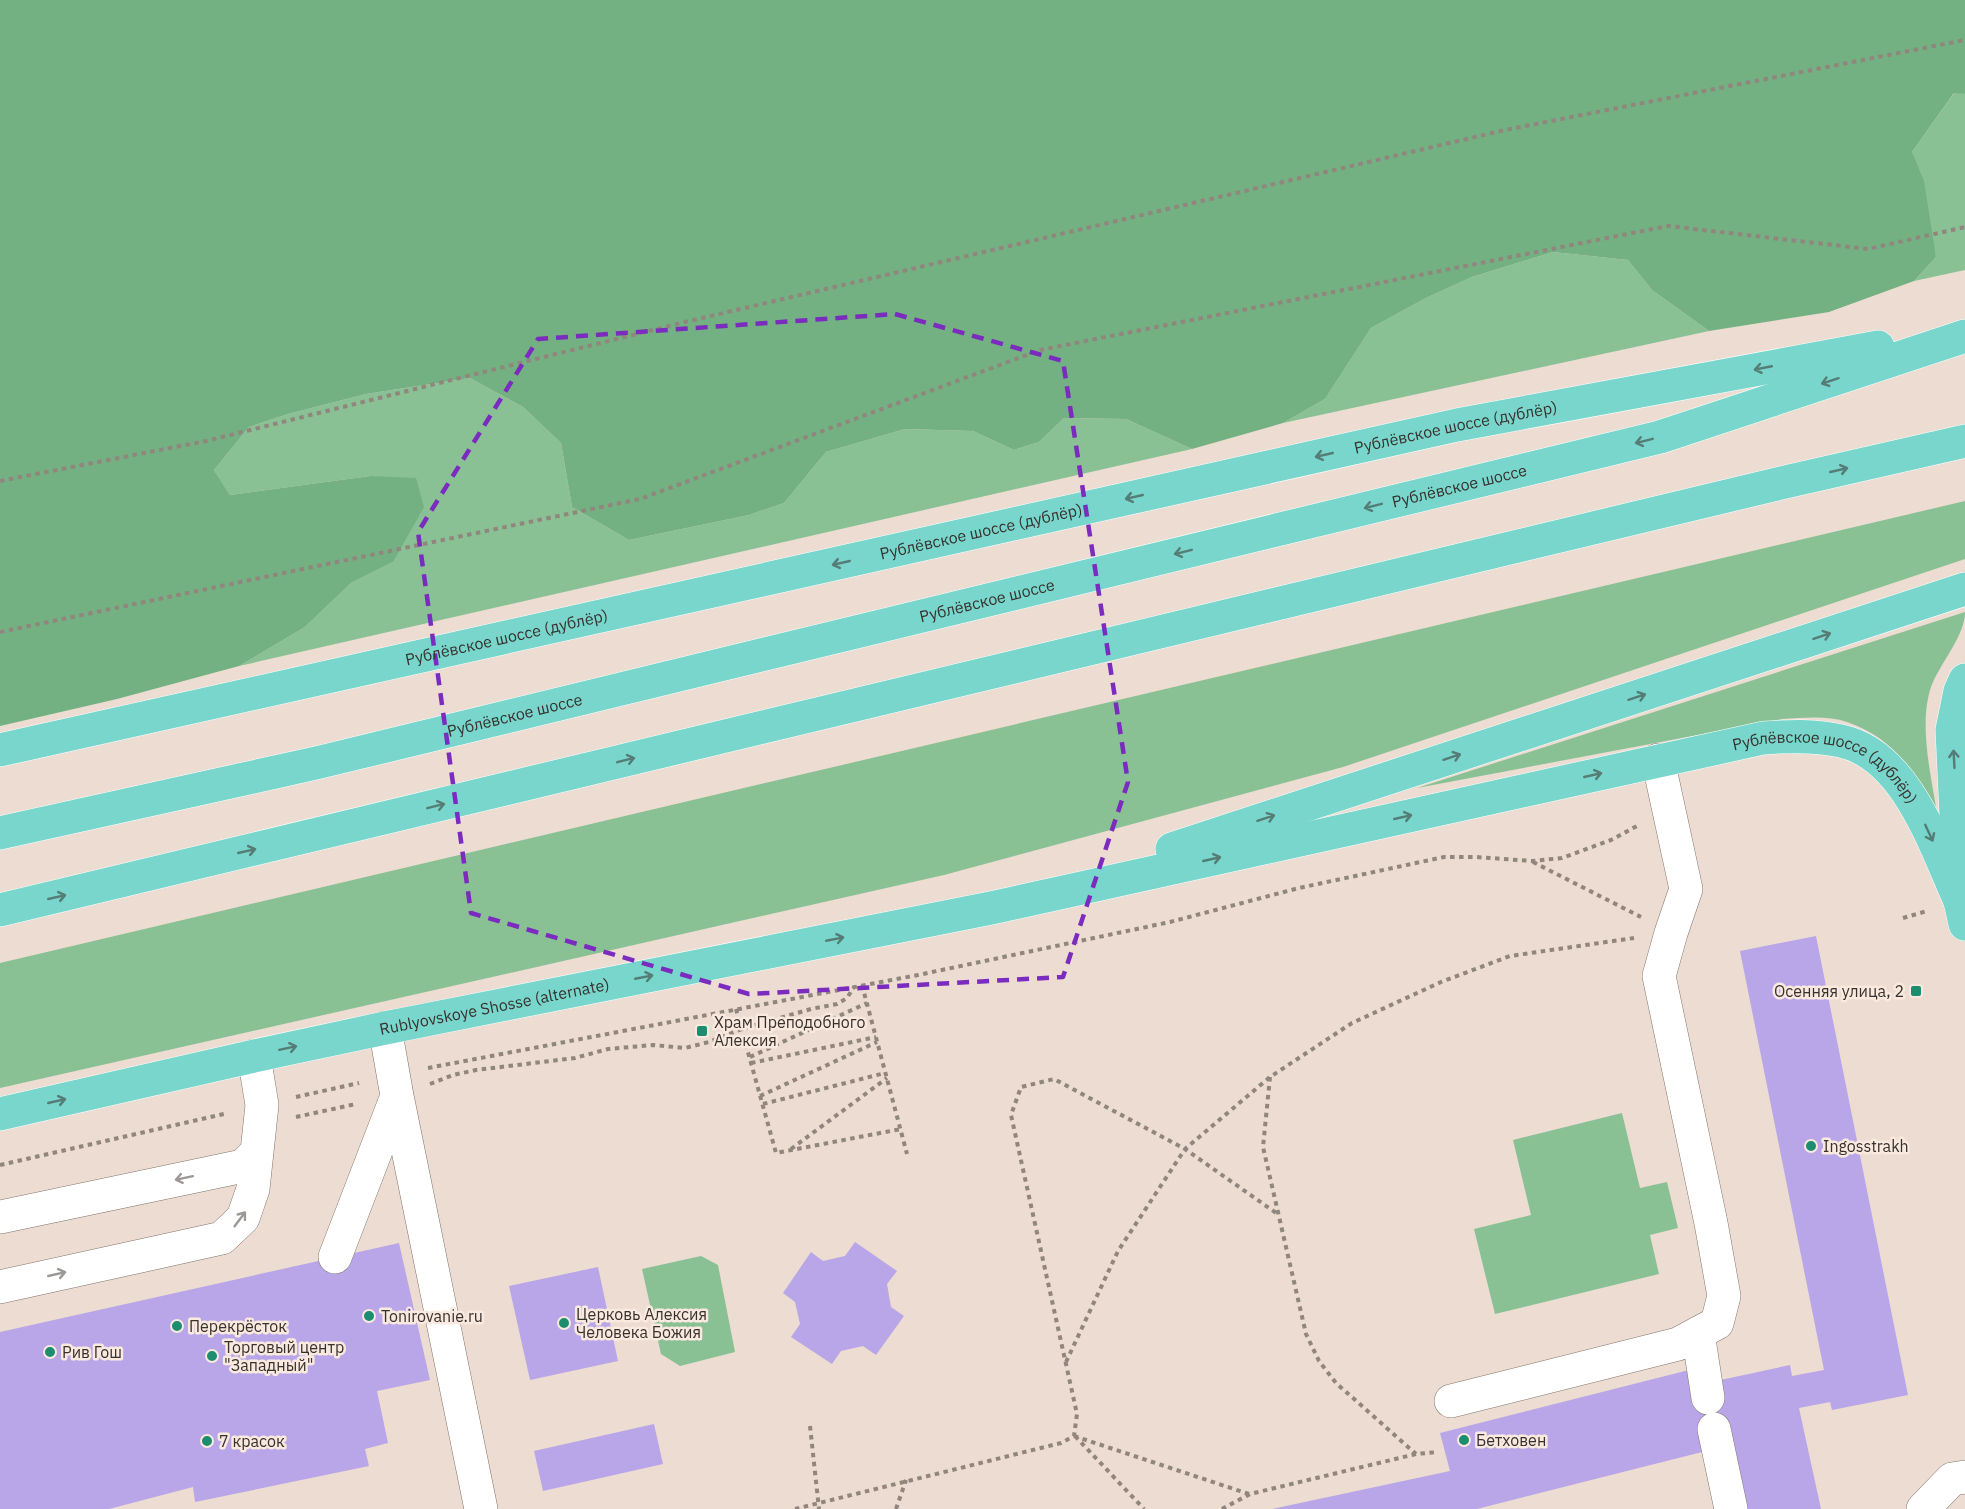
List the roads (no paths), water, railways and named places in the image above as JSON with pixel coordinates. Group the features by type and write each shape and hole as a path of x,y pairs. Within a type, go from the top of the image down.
{"main road":[{"name":"Рублёвское шоссе (дублёр)","path":"0,750 1457,425 1965,331"},
{"name":"Рублёвское шоссе","path":"0,833 316,763 1660,437 1965,336"},
{"path":"0,910 1781,483 1965,441"},
{"path":"991,908 1965,589"},
{"path":"1963,913 1952,730 1960,691 1965,680"},
{"name":"Рублёвское шоссе (дублёр)","path":"991,908 1658,760 1763,738 1799,736 1842,741 1870,753 1893,774 1920,813 1963,913"},
{"name":"Rublyovskoye Shosse (alternate)","path":"0,1114 385,1028 991,908"}],"lane":[{"path":"1451,1401 1678,1344 1717,1323 1724,1296 1659,976 1686,889 1658,760"},
{"path":"385,1028 481,1509"},
{"path":"0,1287 222,1238 243,1218 254,1189 262,1106 254,1056"},
{"path":"335,1257 395,1085"},
{"path":"0,1217 243,1166 257,1152"},
{"path":"1698,1333 1711,1413 1731,1509"},
{"path":"1923,1509 1952,1479 1965,1477"}],"place":[{"name":"Осенняя улица, 2","path":"1916,991"},
{"name":"Храм Преподобного Алексия","path":"702,1031"},
{"name":"Ingosstrakh","path":"1811,1146"},
{"name":"Tonirovanie.ru","path":"369,1316"},
{"name":"Церковь Алексия Человека Божия","path":"564,1323"},
{"name":"Перекрёсток","path":"177,1326"},
{"name":"Рив Гош","path":"50,1352"},
{"name":"Торговый центр \"Западный\"","path":"212,1356"},
{"name":"Бетховен","path":"1464,1440"},
{"name":"7 красок","path":"207,1441"}]}
